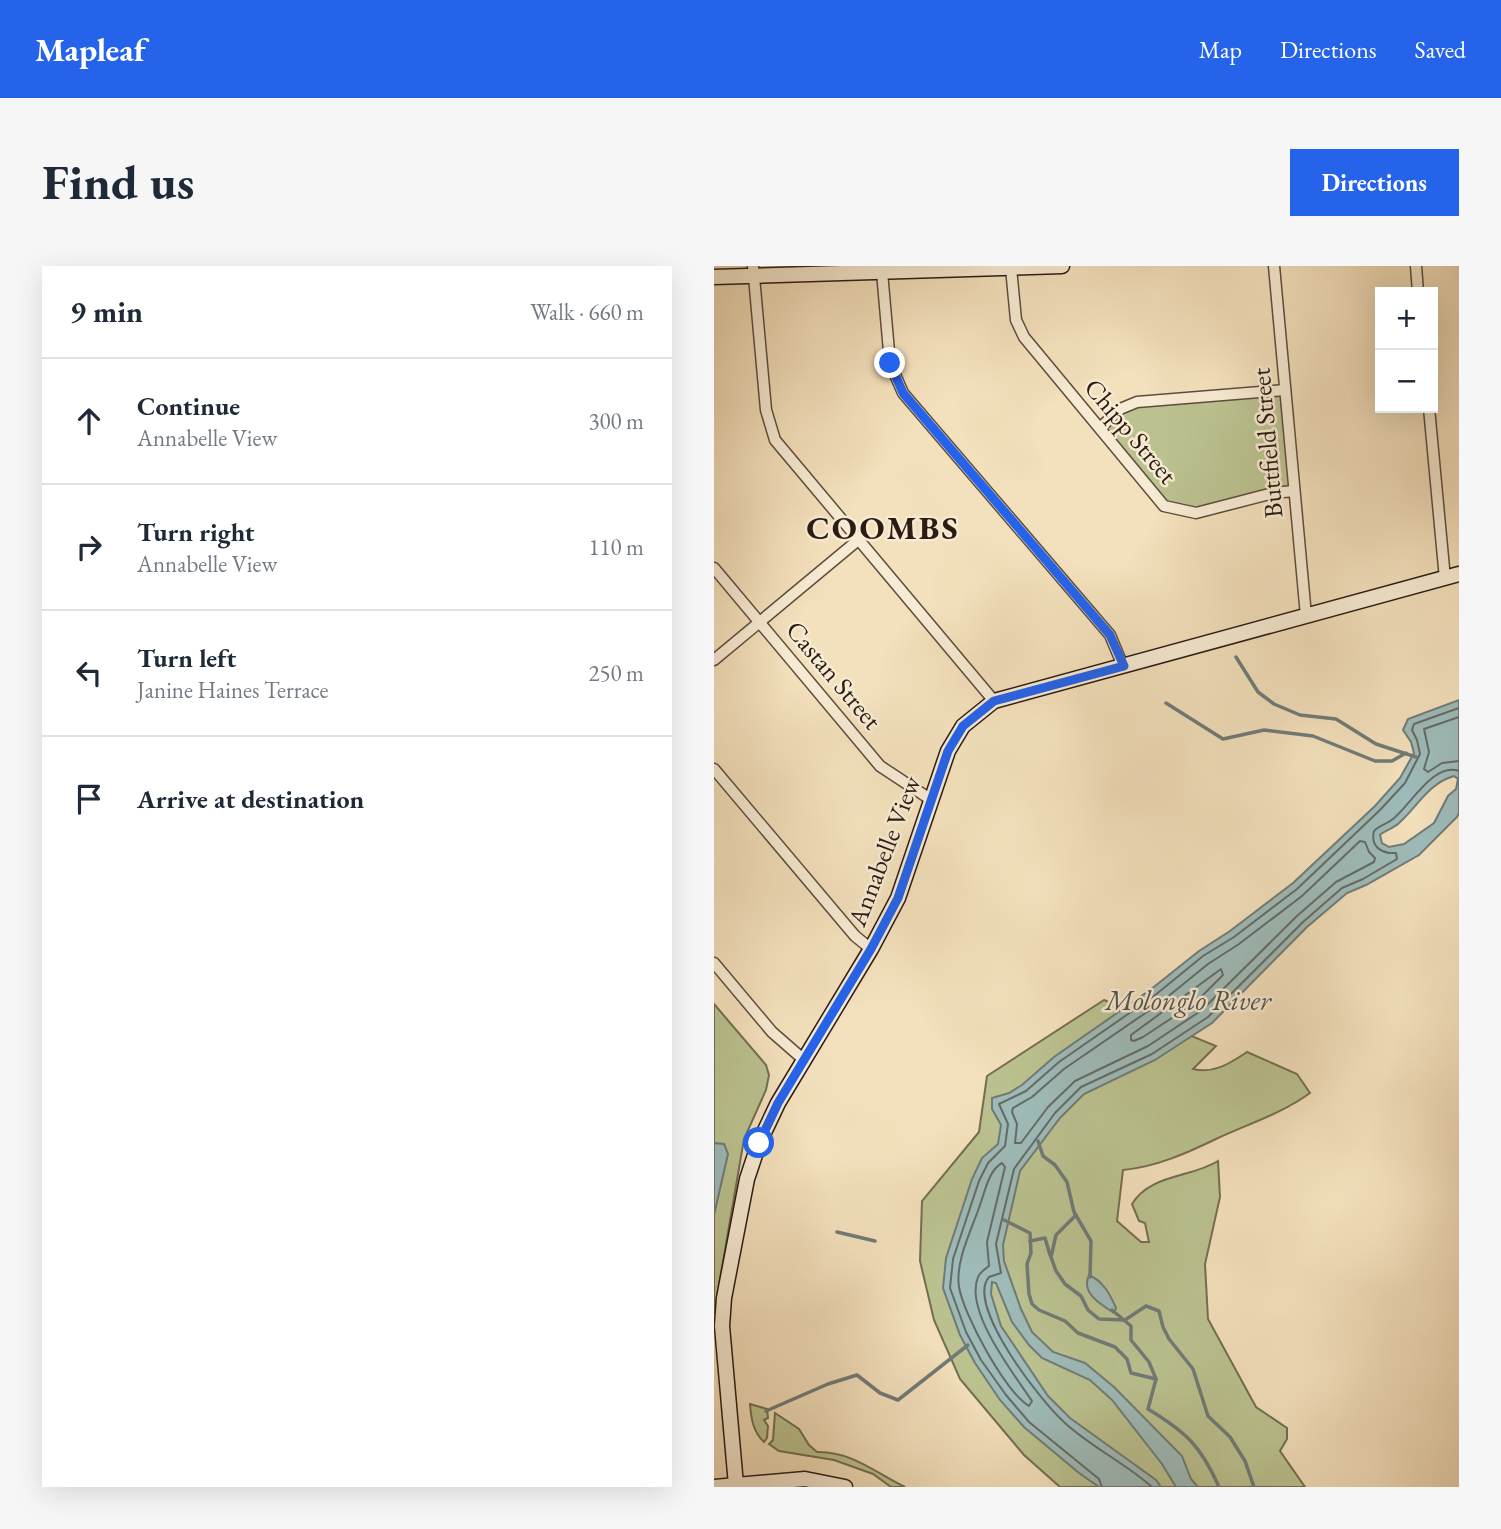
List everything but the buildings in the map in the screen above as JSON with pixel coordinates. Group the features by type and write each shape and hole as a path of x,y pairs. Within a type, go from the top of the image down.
{"street":[{"path":"714,277 753,271 882,272 1062,266"},
{"name":"Buttfield Street","path":"1274,266 1306,617"},
{"path":"1416,266 1418,287"},
{"name":"Chipp Street","path":"1011,268 1016,320 1024,337 1164,506 1196,513 1273,493 1294,491"},
{"path":"753,271 769,425 775,440 857,541 994,701"},
{"path":"882,272 890,363 903,393 1110,635 1124,666"},
{"path":"1100,428 1120,409 1137,402 1285,390"},
{"path":"1430,413 1452,576"},
{"path":"714,660 857,541"},
{"name":"Castan Street","path":"714,568 880,766 930,799"},
{"name":"Annabelle View","path":"736,1485 718,1327 747,1179 769,1121 871,949 898,898 948,751 963,726 994,701 1452,576"},
{"path":"714,769 855,936 871,949"},
{"path":"714,963 772,1032 804,1060"},
{"path":"714,1487 805,1479 845,1487"}],"green space":[{"path":"1285,390 1294,491 1196,513 1164,506 1100,428 1120,409"},
{"path":"1104,1000 1216,1046 1193,1069 1215,1069 1247,1052 1297,1074 1310,1093 1276,1113 1183,1154 1159,1163 1123,1170 1117,1221 1141,1242 1149,1242 1145,1223 1139,1221 1132,1204 1140,1194 1160,1182 1218,1161 1220,1197 1205,1264 1208,1319 1256,1407 1287,1428 1287,1439 1280,1451 1305,1487 1060,1487 1024,1455 960,1379 934,1320 920,1261 922,1201 979,1132 987,1076"},
{"path":"714,1004 766,1065 769,1075 766,1090 744,1139 714,1314"},
{"path":"750,1404 767,1409 768,1418 764,1420 768,1426 767,1438 764,1442 755,1429"},
{"path":"775,1413 799,1429 817,1452 852,1459 905,1487 891,1487 873,1474 834,1460 779,1451 769,1444 773,1440"}],"water":[{"name":"Molonglo River","path":"1459,700 1459,813 1457,817 1419,855 1347,893 1307,927 1212,1023 1155,1060 1084,1094 1060,1118 1020,1171 1003,1245 1004,1261 1032,1332 1053,1352 1085,1363 1114,1387 1182,1456 1191,1479 1198,1487 1176,1487 1162,1464 1112,1400 1090,1380 1042,1358 1012,1322 996,1283 992,1282 991,1294 1001,1326 1048,1396 1070,1418 1156,1480 1161,1487 1099,1487 1024,1427 1000,1400 960,1335 943,1288 946,1258 972,1179 982,1158 998,1144 1001,1125 992,1109 992,1098 1009,1093 1022,1085 1054,1057 1150,990 1293,883 1375,806 1400,778 1414,753 1403,730 1408,719","holes":["1454,776 1458,779 1456,789 1448,796 1434,823 1404,844 1389,847 1382,843 1380,835 1399,823 1437,784"]},
{"path":"714,1143 724,1144 728,1154 714,1215"},
{"path":"1089,1275 1109,1293 1116,1308 1114,1313 1090,1293 1087,1287"}],"waterway":[{"path":"1236,657 1258,692 1274,704 1300,715 1336,719 1376,744 1416,757"},
{"path":"1166,703 1223,739 1264,730 1313,736 1375,761 1392,761 1406,753"},
{"path":"1038,1141 1043,1156 1055,1165 1067,1182 1074,1212 1091,1241 1090,1277"},
{"path":"1076,1215 1056,1235 1051,1257 1056,1271 1065,1284 1081,1296 1088,1310 1099,1319 1125,1320 1146,1306 1159,1311 1169,1339 1193,1369 1208,1416 1230,1437 1245,1461 1254,1487"},
{"path":"1004,1220 1030,1233 1031,1253 1027,1264 1032,1304 1039,1310 1065,1321 1078,1333 1115,1347 1127,1359 1131,1373 1156,1379"},
{"path":"837,1232 875,1241"},
{"path":"1030,1241 1045,1238 1050,1255"},
{"path":"1112,1310 1131,1326 1131,1340 1149,1362 1156,1379 1148,1409 1191,1441 1206,1461 1219,1487"},
{"path":"766,1411 828,1384 857,1375 880,1393 898,1400 968,1345"}],"district":[{"name":"COOMBS","path":"883,527"}],"route":[{"path":"759,1143 778,1103 871,949 898,898 948,751 963,726 994,701 1124,666 1110,635 903,393 890,363"}]}
